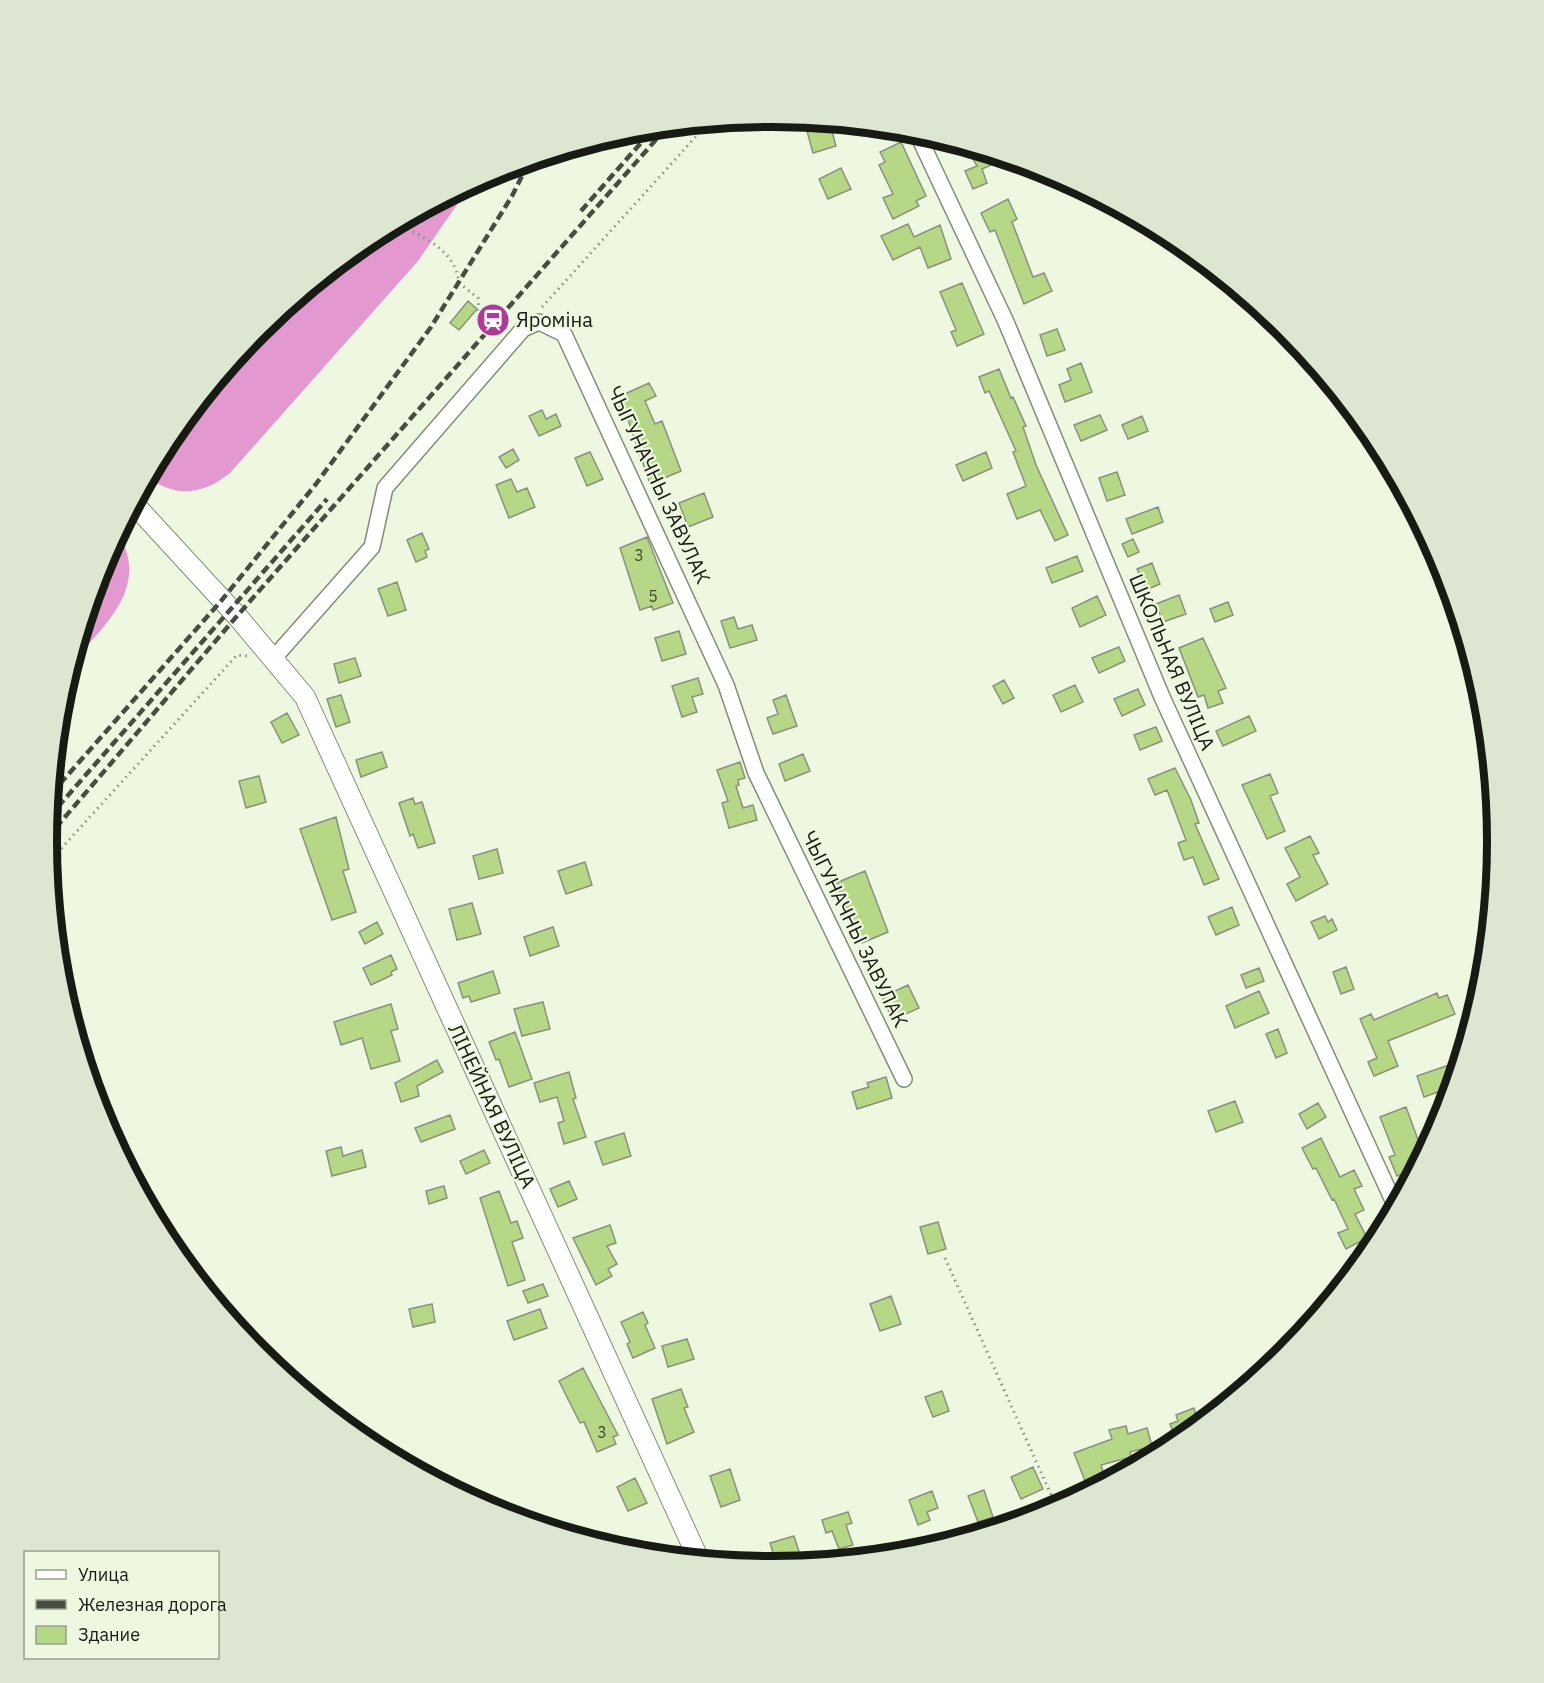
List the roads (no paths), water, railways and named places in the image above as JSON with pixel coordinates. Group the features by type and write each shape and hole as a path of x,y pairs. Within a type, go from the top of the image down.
{"street":[{"name":"ШКОЛЬНАЯ ВУЛІЦА","path":"921,142 1006,322 1162,697 1391,1199"},
{"name":"ЧЫГУНАЧНЫ ЗАВУЛАК","path":"273,659 372,547 386,488 523,328 539,321 564,334 582,368 726,685 756,773 904,1079"},
{"name":"ЛІНЕЙНАЯ ВУЛІЦА","path":"139,510 305,697 695,1552"}],"railway":[{"path":"58,826 237,616 659,136"},
{"path":"581,211 645,138"},
{"path":"60,784 221,601 316,484 431,327 512,196 525,171"},
{"path":"59,806 327,499"}],"place":[{"name":"Яроміна","path":"493,320"}]}
